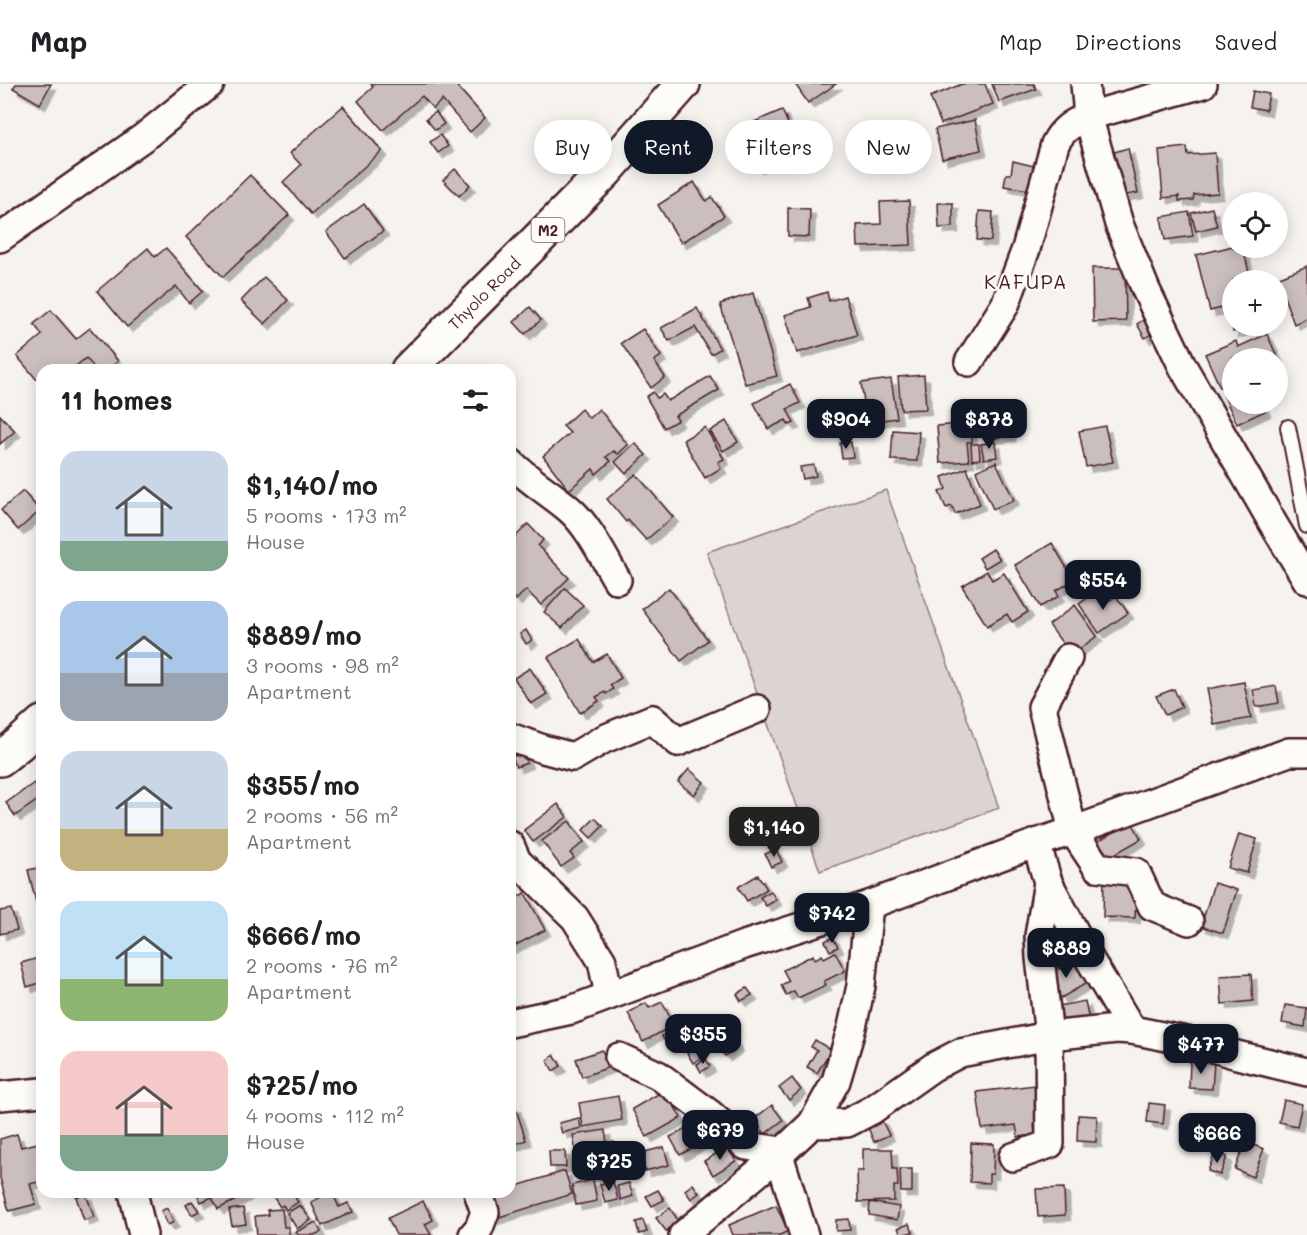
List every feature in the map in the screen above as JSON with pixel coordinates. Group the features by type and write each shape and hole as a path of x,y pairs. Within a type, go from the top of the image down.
{"highway":[{"name":"Thyolo Road","path":"419,364 606,171 682,84"},
{"path":"0,759 36,728"}],"street":[{"path":"0,238 144,137 210,84"},
{"path":"1085,84 1088,116 1119,224 1146,290 1183,367 1307,580"},
{"path":"969,362 1005,305 1026,249 1055,144 1060,134 1071,124 1088,116 1203,84"},
{"path":"516,467 570,510 592,540 616,580"},
{"path":"1068,658 1042,706 1073,831 1097,867 1136,872 1152,906 1189,921"},
{"path":"516,739 573,757 604,739 652,719 678,742 757,709"},
{"path":"516,1022 571,1010 744,945 869,905 1289,752 1307,752"},
{"path":"1036,843 1048,882 1132,1030"},
{"path":"516,859 575,918 602,961 609,995"},
{"path":"1013,1156 1050,1144 1049,1036 1039,936 1048,882"},
{"path":"683,1235 812,1124 836,1081 852,1027 861,986 869,905"},
{"path":"812,1124 848,1124 933,1067 960,1053 1049,1036 1117,1029 1132,1030 1192,1042 1307,1072"},
{"path":"619,1057 658,1076 710,1114 746,1146 780,1153"},
{"path":"0,1096 36,1093"},
{"path":"780,1153 804,1235"},
{"path":"134,1198 143,1235"},
{"path":"473,1235 479,1228 485,1212 480,1198"}],"lane":[{"path":"1288,427 1307,526"}],"shaded area":[{"path":"886,490 999,808 820,871 707,552"}],"building":[{"path":"16,84 51,84 40,104 13,88"},
{"path":"371,84 455,84 485,118 470,132 442,100 433,109 422,96 383,130 358,101 373,87"},
{"path":"795,84 836,84 808,103"},
{"path":"962,84 985,84 993,104 941,124 930,97"},
{"path":"992,84 1034,84 1036,89 999,102"},
{"path":"1253,91 1269,94 1266,110 1250,107"},
{"path":"343,106 382,151 311,214 283,182 301,165 290,153"},
{"path":"782,110 786,120 759,120"},
{"path":"436,112 444,124 435,130 426,119"},
{"path":"975,120 981,150 942,159 935,129"},
{"path":"440,135 448,146 438,153 430,142"},
{"path":"1187,147 1188,155 1215,153 1218,193 1194,195 1193,200 1179,201 1179,196 1163,198 1159,150"},
{"path":"1128,148 1138,193 1120,196 1111,153"},
{"path":"1013,161 1034,166 1030,190 1004,186 1006,174 1011,174"},
{"path":"455,169 470,185 459,196 443,180"},
{"path":"250,175 289,215 223,277 186,237"},
{"path":"694,182 706,201 712,197 724,216 681,243 658,205"},
{"path":"909,201 911,245 858,247 857,225 881,224 880,202"},
{"path":"938,203 953,203 953,227 939,228"},
{"path":"364,204 383,231 345,258 326,232"},
{"path":"788,208 810,209 809,237 788,236"},
{"path":"1212,208 1217,226 1196,231 1191,213"},
{"path":"979,211 993,212 991,241 977,240"},
{"path":"1189,212 1193,236 1165,240 1161,217"},
{"path":"148,248 155,257 166,248 203,291 189,303 176,286 127,327 97,291"},
{"path":"1222,249 1222,258 1246,258 1248,270 1222,270 1222,308 1210,311 1196,255"},
{"path":"1307,266 1307,318 1294,324 1288,308 1288,274"},
{"path":"1092,268 1125,268 1126,321 1093,322"},
{"path":"264,277 288,300 265,324 241,301"},
{"path":"827,292 829,301 845,296 857,335 797,353 785,315 811,307 808,298"},
{"path":"753,293 777,376 745,384 720,304"},
{"path":"530,307 541,320 525,334 514,322"},
{"path":"697,308 720,349 711,354 695,327 669,341 661,328"},
{"path":"51,310 76,339 90,328 118,361 114,364 91,364 86,358 78,364 36,364 36,379 17,356 42,335 34,324"},
{"path":"1146,318 1154,332 1145,338 1137,324"},
{"path":"643,329 661,356 654,361 665,377 651,388 621,343"},
{"path":"1263,336 1268,336 1273,348 1222,348 1222,386 1220,387 1205,354 1236,341 1238,347"},
{"path":"924,375 926,409 901,410 898,377"},
{"path":"710,376 719,390 675,416 678,420 664,428 646,397 653,392 657,398 663,394 668,401"},
{"path":"891,379 897,418 867,422 861,383"},
{"path":"790,384 800,403 787,409 794,423 789,425 786,420 768,429 754,403"},
{"path":"581,409 589,418 599,409 628,445 618,454 614,451 606,457 611,461 596,474 593,469 569,490 543,456 570,433 563,426"},
{"path":"1009,413 1010,436 990,438 988,414"},
{"path":"1232,414 1259,414 1237,424"},
{"path":"0,415 15,431 0,444"},
{"path":"726,421 738,442 723,451 710,431"},
{"path":"971,423 972,442 967,442 969,461 940,463 937,426"},
{"path":"1105,426 1113,462 1086,467 1079,431"},
{"path":"705,427 724,459 718,462 721,468 705,478 683,440"},
{"path":"893,430 919,432 917,461 891,460"},
{"path":"851,442 853,457 842,458 840,443"},
{"path":"995,442 997,457 984,459 981,444"},
{"path":"635,443 646,455 626,474 615,462"},
{"path":"971,444 979,444 980,459 972,460"},
{"path":"996,462 1014,500 993,509 976,471"},
{"path":"814,465 816,476 803,479 800,467"},
{"path":"967,468 980,504 955,514 952,506 946,508 939,492 946,489 942,477"},
{"path":"636,474 673,517 646,540 628,520 626,522 607,499"},
{"path":"23,491 36,506 36,514 18,530 1,510"},
{"path":"528,524 543,540 538,546 569,578 541,605 526,590 516,600 516,536"},
{"path":"1052,543 1074,580 1056,591 1059,596 1040,607 1015,565"},
{"path":"993,549 1000,559 985,568 979,558"},
{"path":"987,571 992,580 1004,573 1028,612 1012,622 1007,614 987,626 962,586"},
{"path":"565,588 583,605 562,628 544,612"},
{"path":"669,588 708,640 681,661 642,609"},
{"path":"1097,591 1106,603 1116,596 1128,613 1099,633 1079,604"},
{"path":"1075,605 1097,636 1071,655 1049,625"},
{"path":"526,630 532,640 526,644 520,634"},
{"path":"579,639 593,662 607,654 621,678 610,685 613,689 596,697 599,701 580,713 548,657"},
{"path":"530,668 547,694 531,704 516,681 516,677"},
{"path":"1244,682 1251,718 1214,725 1207,689"},
{"path":"1276,686 1279,703 1256,707 1253,690"},
{"path":"1174,689 1182,707 1165,715 1156,696"},
{"path":"523,752 527,763 516,767 516,755"},
{"path":"689,769 704,782 694,795 678,782"},
{"path":"34,783 36,801 15,816 6,803"},
{"path":"558,804 567,817 533,842 524,830"},
{"path":"595,818 603,826 591,838 583,830"},
{"path":"569,821 584,842 570,853 574,858 561,867 542,841"},
{"path":"1132,822 1141,839 1099,863 1089,846"},
{"path":"1239,834 1257,839 1247,873 1228,868"},
{"path":"776,849 782,862 771,867 765,854"},
{"path":"36,868 36,902 28,870"},
{"path":"758,875 767,889 747,901 738,887"},
{"path":"1104,879 1137,880 1135,918 1103,917"},
{"path":"1214,883 1237,890 1223,933 1201,926"},
{"path":"771,891 776,900 766,906 760,897"},
{"path":"525,893 545,930 516,945 516,898"},
{"path":"11,909 17,930 0,934 0,911"},
{"path":"1062,925 1078,952 1067,957 1065,953 1055,958 1042,936"},
{"path":"833,937 838,947 830,951 825,941"},
{"path":"835,952 845,971 824,981 826,985 798,998 794,991 786,995 781,985 789,981 783,970 813,955 815,959 822,955 824,958"},
{"path":"36,959 36,984 27,987 21,963"},
{"path":"1073,961 1087,983 1061,998 1045,972 1057,966 1059,969"},
{"path":"1251,974 1253,1001 1222,1004 1220,976"},
{"path":"747,988 752,995 741,1001 737,994"},
{"path":"1085,1001 1089,1020 1057,1026 1053,1007"},
{"path":"662,1002 674,1025 643,1042 628,1013 646,1003 649,1008"},
{"path":"1285,1005 1307,1008 1305,1027 1282,1023"},
{"path":"725,1028 738,1046 725,1056 712,1039"},
{"path":"673,1031 679,1042 668,1047 662,1036"},
{"path":"815,1040 831,1050 817,1073 807,1067 817,1050 811,1047"},
{"path":"697,1048 702,1057 693,1063 687,1053"},
{"path":"602,1050 609,1067 582,1077 576,1059"},
{"path":"554,1055 561,1066 553,1071 547,1060"},
{"path":"706,1059 710,1066 701,1072 697,1064"},
{"path":"1190,1061 1214,1063 1212,1089 1189,1088"},
{"path":"792,1078 801,1090 789,1100 779,1088"},
{"path":"1043,1084 1047,1122 1034,1123 1035,1135 1018,1137 1016,1125 982,1129 977,1092"},
{"path":"665,1090 681,1118 647,1137 632,1109"},
{"path":"618,1096 622,1120 583,1127 579,1103"},
{"path":"1284,1100 1302,1104 1297,1126 1279,1122"},
{"path":"1149,1103 1165,1105 1163,1124 1147,1122"},
{"path":"772,1105 783,1120 765,1134 754,1119"},
{"path":"516,1109 526,1140 516,1144"},
{"path":"1078,1115 1097,1116 1096,1142 1077,1141"},
{"path":"579,1118 581,1128 562,1133 559,1123"},
{"path":"881,1119 889,1135 874,1142 867,1125"},
{"path":"699,1121 709,1139 680,1155 670,1137"},
{"path":"605,1130 607,1143 614,1142 616,1156 608,1157 610,1173 580,1177 573,1135"},
{"path":"17,1134 21,1147 36,1143 36,1182 30,1184 36,1204 9,1211 0,1178 0,1139"},
{"path":"1245,1142 1264,1149 1253,1177 1235,1169"},
{"path":"971,1143 994,1144 993,1174 989,1174 989,1183 970,1182"},
{"path":"664,1147 669,1165 645,1171 641,1153"},
{"path":"727,1147 736,1161 713,1175 704,1161"},
{"path":"863,1149 892,1149 893,1169 897,1169 898,1186 894,1186 894,1201 858,1202 857,1171 863,1171"},
{"path":"549,1151 565,1151 566,1167 550,1167"},
{"path":"1215,1152 1227,1157 1220,1175 1208,1171"},
{"path":"900,1169 912,1169 912,1192 901,1192"},
{"path":"565,1171 572,1194 493,1219 487,1198 516,1198 516,1186"},
{"path":"593,1180 597,1201 576,1205 572,1185"},
{"path":"613,1181 618,1200 605,1203 600,1184"},
{"path":"629,1183 633,1196 621,1200 617,1186"},
{"path":"693,1184 699,1193 691,1199 685,1190"},
{"path":"1064,1188 1065,1215 1038,1217 1036,1189"},
{"path":"658,1190 664,1200 652,1206 646,1196"},
{"path":"76,1198 87,1198 94,1217 84,1220"},
{"path":"212,1198 240,1198 218,1209"},
{"path":"274,1198 296,1198 298,1202 286,1210 283,1205 280,1207"},
{"path":"319,1198 335,1198 339,1207 348,1203 353,1212 322,1226 311,1202"},
{"path":"192,1201 199,1211 192,1215 186,1205"},
{"path":"423,1201 433,1220 425,1224 431,1235 396,1235 388,1218"},
{"path":"870,1202 899,1207 897,1220 869,1215"},
{"path":"300,1205 311,1220 297,1229 287,1213"},
{"path":"776,1205 788,1231 780,1235 733,1235 729,1225"},
{"path":"167,1208 174,1222 168,1225 161,1211"},
{"path":"243,1208 246,1224 232,1226 229,1210"},
{"path":"670,1208 679,1222 666,1231 656,1218"},
{"path":"282,1209 284,1227 289,1227 289,1235 257,1235 255,1216 268,1215 267,1210"},
{"path":"849,1219 850,1230 836,1231 836,1220"},
{"path":"643,1220 647,1232 639,1234 636,1222"},
{"path":"316,1222 321,1232 314,1235 298,1235 296,1232"},
{"path":"909,1224 913,1232 901,1235 898,1228"}],"district":[{"name":"KAFUPA","path":"1026,281"}]}
